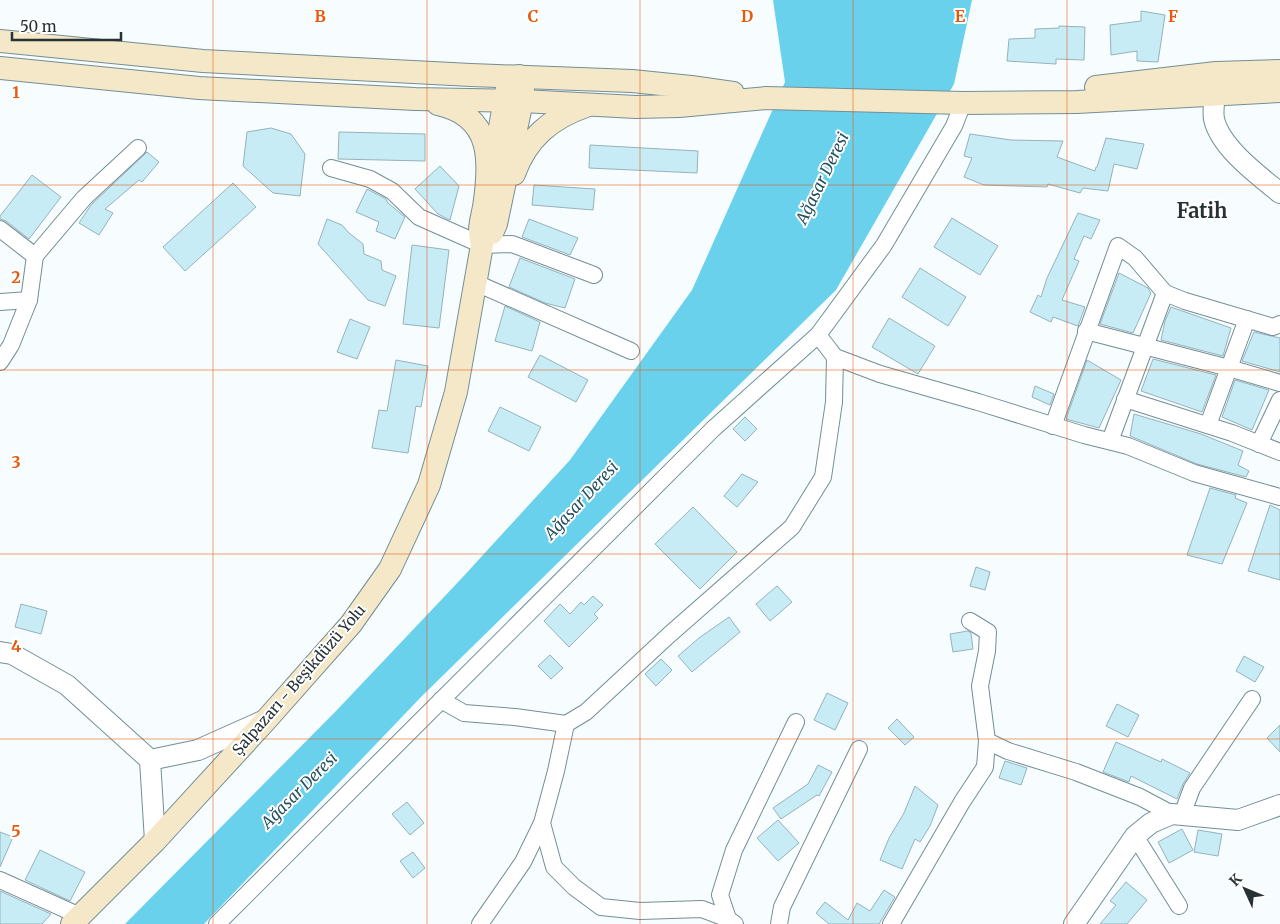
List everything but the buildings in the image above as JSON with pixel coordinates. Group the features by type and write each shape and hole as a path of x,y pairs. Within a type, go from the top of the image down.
{"main road":[{"path":"0,41 203,62 632,81 691,86 766,98"},
{"path":"0,68 199,88 415,99 514,100 636,107 679,106 766,98 956,102 1077,102 1216,84 1280,71"},
{"path":"490,215 514,100 524,89 519,76"},
{"path":"1216,84 1280,90"},
{"path":"415,99 446,106 462,113 471,119 480,131 486,145 488,162 491,237 482,245"},
{"path":"490,215 525,150 536,136 568,112 592,104"},
{"name":"Şalpazarı - Beşikdüzü Yolu","path":"76,920 154,841 266,720 351,624 390,569 429,486 456,392 482,245"}],"street":[{"path":"1216,84 1214,118 1222,140 1257,175 1280,193"},
{"path":"217,924 713,429 818,335 884,245 954,126 956,102"},
{"path":"0,362 11,345 29,300 35,256 84,198 138,148"},
{"path":"331,168 370,179 392,191 419,216 482,245 512,244 594,275"},
{"path":"0,229 35,256"},
{"path":"1053,426 1118,246 1135,258 1165,293 1185,301 1273,327 1280,324"},
{"path":"476,283 631,351"},
{"path":"1110,441 1165,293"},
{"path":"0,302 29,300"},
{"path":"1208,425 1246,319"},
{"path":"1086,331 1280,383"},
{"path":"818,335 836,357 880,374 1053,426 1128,446 1194,473 1280,497"},
{"path":"441,700 464,713 566,724 586,712 669,634 792,527 823,477 834,402 836,357"},
{"path":"1125,399 1208,425 1280,452"},
{"path":"1259,444 1280,400"},
{"path":"891,924 962,802 985,767 987,741 980,686 987,651 988,632 970,621"},
{"path":"0,652 12,654 67,685 150,760 154,841"},
{"path":"1074,924 1135,836 1151,823 1177,815 1192,788 1252,698"},
{"path":"150,760 198,750 266,720"},
{"path":"732,922 720,895 734,850 796,722"},
{"path":"480,924 523,862 542,823 566,724"},
{"path":"987,741 1008,752 1076,772 1140,797 1177,815 1238,820 1280,805"},
{"path":"779,924 782,907 859,749"},
{"path":"542,823 554,867 574,887 601,907 640,911 702,909 732,922"},
{"path":"1135,836 1179,906"},
{"path":"0,880 76,920"}],"water":[{"name":"Ağasar Deresi","path":"773,0 972,0 954,84 836,290 421,697 204,924 125,924 336,711 570,460 692,290 785,82"}],"district":[{"name":"Fatih","path":"1202,211"}]}
